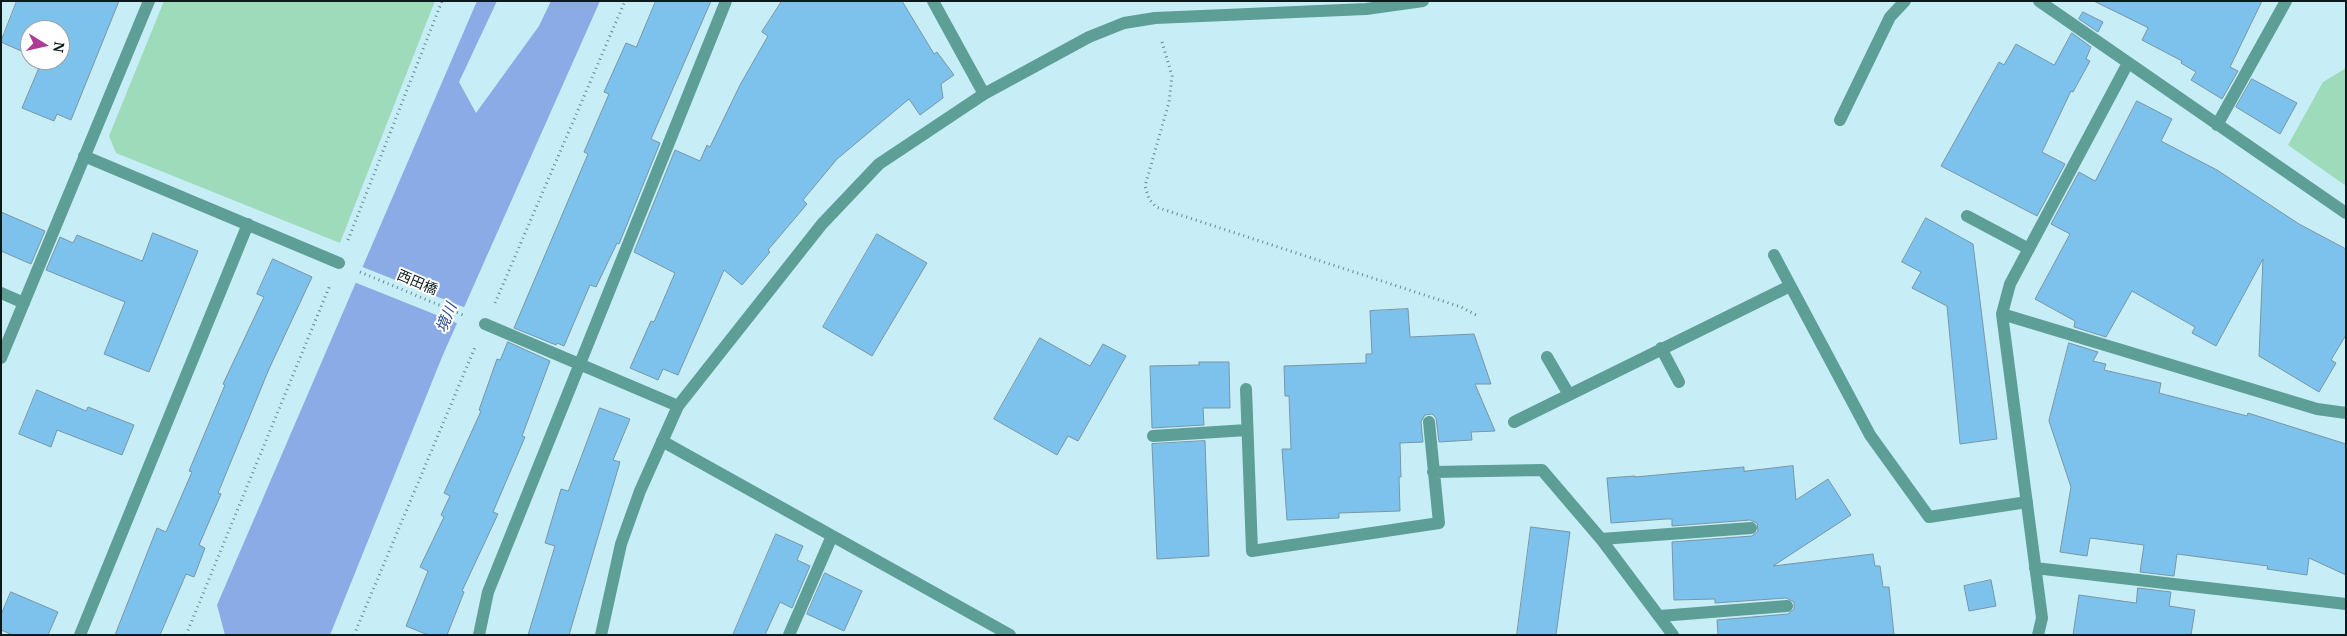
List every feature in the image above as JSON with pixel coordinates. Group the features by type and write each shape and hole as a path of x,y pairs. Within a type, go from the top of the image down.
{"street":[{"path":"1,358 148,1"},
{"path":"478,635 488,592 726,1"},
{"path":"933,1 984,94"},
{"path":"601,635 621,544 640,491 678,406 822,224 879,164 984,94 1089,37 1124,23 1155,18 1366,9 1423,1"},
{"path":"1840,120 1890,17 1906,1"},
{"path":"2039,1 2346,212"},
{"path":"2217,125 2286,1"},
{"path":"2038,635 2042,618 2002,314 2010,284 2128,63"},
{"path":"84,156 339,263"},
{"path":"1967,216 2029,249"},
{"path":"80,635 248,224"},
{"path":"1774,255 1870,435 1929,517 2027,502"},
{"path":"1514,422 1568,393 1790,286"},
{"path":"1,293 24,303"},
{"path":"2002,314 2317,409 2346,413"},
{"path":"485,324 678,406"},
{"path":"1661,348 1679,382"},
{"path":"1547,357 1568,393"},
{"path":"1246,389 1252,551 1439,523 1429,422"},
{"path":"1153,436 1247,430"},
{"path":"662,442 1010,635"},
{"path":"1433,472 1542,470 1601,540 1673,635"},
{"path":"1601,540 1751,528"},
{"path":"789,635 832,536"},
{"path":"2035,568 2346,604"},
{"path":"1660,616 1787,606"}],"path":[{"path":"186,635 339,263 442,1"},
{"path":"1155,18 1172,76 1170,102 1145,186 1149,199 1156,207 1461,307 1476,315"},
{"name":"西田橋","path":"339,263 485,324"}],"green space":[{"path":"164,1 435,1 340,243 116,153 109,136"},
{"path":"2346,68 2346,186 2288,145 2323,82"}],"water":[{"name":"境川","path":"477,1 497,1 459,82 476,113 539,26 551,1 600,1 442,357 330,635 225,635 217,605"}],"pier":[{"path":"360,266 466,308 459,324 354,282"}],"building":[{"path":"17,1 119,1 71,120 57,114 54,121 22,108 38,70 70,70 70,20 20,20 20,51 1,42"},
{"path":"656,1 711,1 651,139 660,143 619,244 617,243 596,287 590,285 564,346 557,343 556,345 514,328 588,154 584,152 609,94 604,92 626,43 636,47"},
{"path":"782,1 902,1 934,54 937,52 954,75 941,84 943,98 920,115 909,99 837,159 803,200 807,204 768,250 770,252 742,285 724,270 678,375 663,369 658,380 630,368 651,321 654,322 675,273 634,252 675,150 700,161 707,145 710,147 740,85 768,36 762,32"},
{"path":"2094,1 2262,1 2230,67 2238,71 2222,99 2191,80 2196,72 2181,63 2182,61 2142,40 2148,28"},
{"path":"2083,12 2103,22 2098,32 2079,19"},
{"path":"2072,33 2091,47 2086,59 2090,61 2073,92 2071,91 2042,152 2065,164 2037,216 1941,166 1999,62 2004,65 2016,44 2054,65"},
{"path":"2252,79 2297,103 2280,134 2236,107"},
{"path":"2137,101 2172,119 2161,141 2217,170 2299,224 2346,249 2346,335 2331,360 2336,363 2319,392 2259,356 2263,259 2216,346 2192,333 2195,327 2132,291 2106,337 2074,327 2075,321 2035,299 2070,234 2051,224 2079,172 2095,181"},
{"path":"1,212 45,231 31,264 1,251"},
{"path":"1926,218 1973,244 1997,439 1960,444 1947,306 1912,288 1921,272 1902,262"},
{"path":"153,233 198,251 149,372 104,354 125,302 46,270 60,237 73,243 77,235 142,261"},
{"path":"877,234 927,263 872,356 823,327"},
{"path":"273,259 312,277 269,369 218,493 221,494 199,545 205,548 194,577 186,574 160,635 115,635 157,528 166,532 192,472 189,471 225,385 223,384 264,297 257,294"},
{"path":"1408,309 1410,337 1474,334 1491,384 1475,384 1495,431 1471,432 1472,440 1439,442 1436,418 1432,414 1425,415 1421,422 1423,442 1400,443 1400,511 1339,513 1339,518 1287,520 1282,449 1291,449 1289,396 1285,396 1284,366 1366,363 1366,354 1372,354 1370,311"},
{"path":"1040,338 1090,366 1103,344 1126,356 1078,441 1068,436 1057,455 994,419"},
{"path":"508,342 550,361 522,436 525,437 493,512 498,514 462,591 464,592 447,635 428,635 406,626 428,571 420,567 444,517 441,515 450,496 444,493 481,411 479,410 497,359 500,360"},
{"path":"2069,343 2098,352 2093,361 2106,364 2104,370 2161,383 2159,393 2247,416 2248,413 2346,444 2346,575 2309,558 2307,575 2267,569 2268,566 2177,554 2174,576 2140,572 2144,545 2090,538 2087,556 2060,552 2071,487 2049,421"},
{"path":"1199,362 1229,362 1230,408 1203,408 1204,425 1152,428 1150,366 1199,365"},
{"path":"37,390 86,411 88,407 134,425 122,455 57,430 51,447 19,434"},
{"path":"600,408 630,419 613,460 620,462 569,635 528,635 555,546 545,543 561,489 568,491"},
{"path":"1205,441 1209,556 1157,559 1152,444"},
{"path":"1793,466 1796,500 1828,479 1851,515 1773,566 1873,554 1875,566 1880,566 1883,587 1889,587 1894,635 1718,635 1717,620 1788,614 1794,609 1794,602 1786,598 1715,603 1715,599 1674,600 1672,542 1752,536 1758,531 1757,523 1750,520 1672,526 1672,519 1666,519 1611,523 1607,478 1744,467 1744,471"},
{"path":"1531,527 1570,532 1556,635 1517,635"},
{"path":"776,534 803,546 797,560 810,566 792,608 780,602 765,635 733,635"},
{"path":"825,573 862,591 844,631 807,614"},
{"path":"1991,580 1996,606 1969,611 1964,586"},
{"path":"2138,588 2171,592 2169,606 2195,610 2191,635 2073,635 2079,595 2136,603"},
{"path":"11,592 58,612 48,635 13,635 1,630 1,615"}]}
